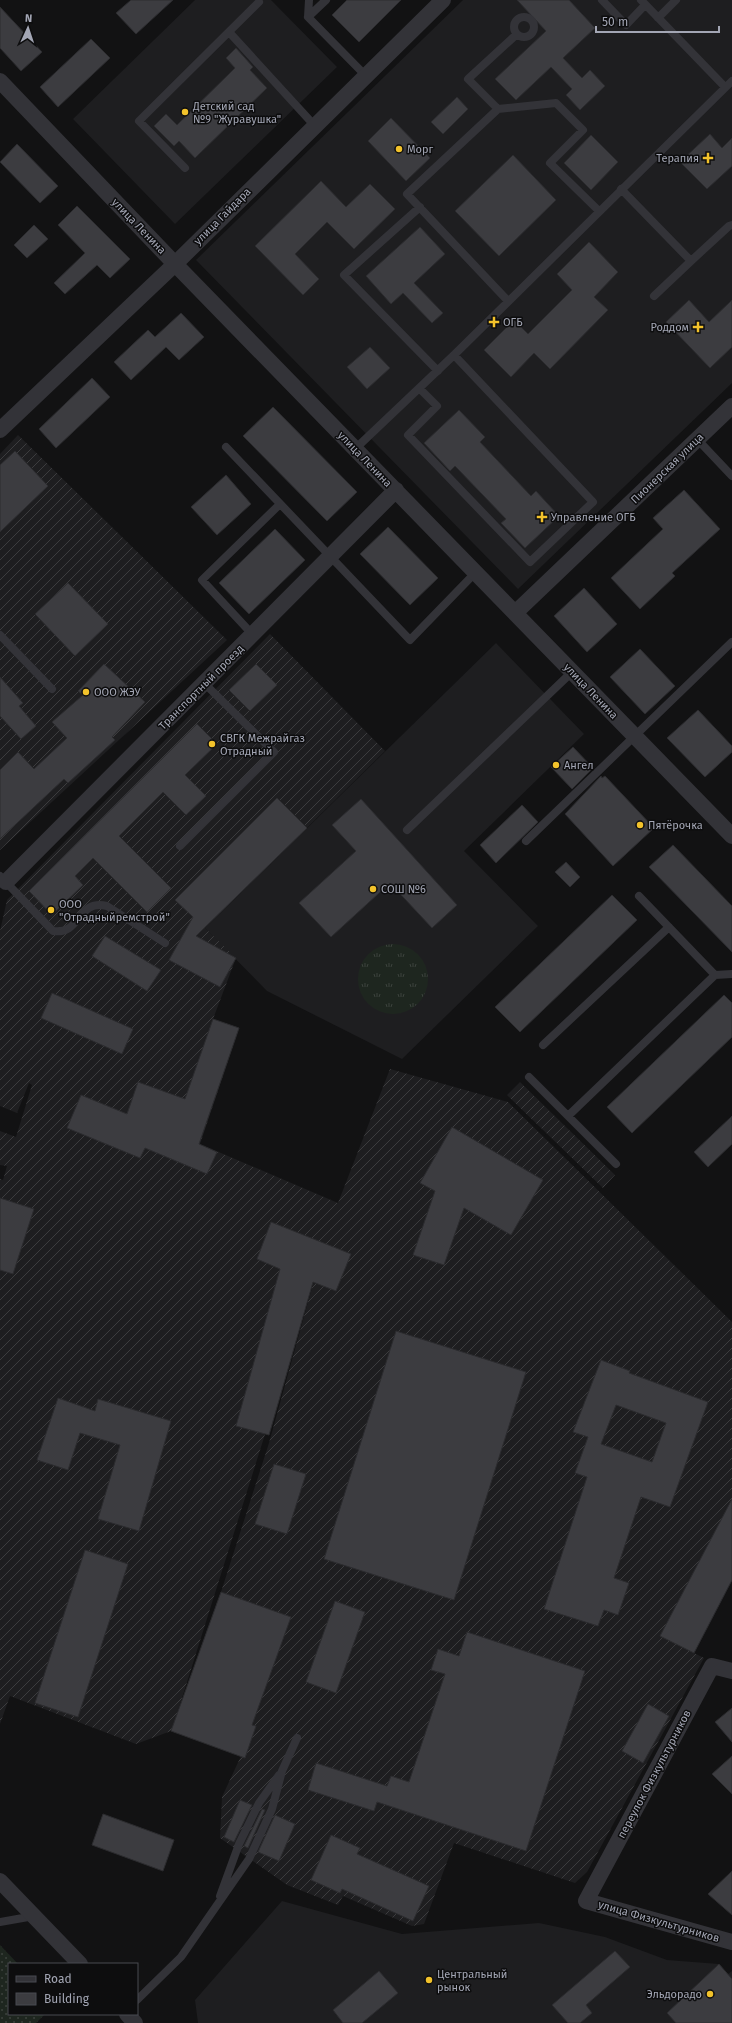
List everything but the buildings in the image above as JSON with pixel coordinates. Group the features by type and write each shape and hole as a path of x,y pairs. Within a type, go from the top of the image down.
{"street":[{"name":"улица Гайдара","path":"0,430 175,264 314,125 443,0"},
{"name":"улица Ленина","path":"0,81 175,264 732,836"},
{"name":"Пионерская улица","path":"515,613 732,406"},
{"name":"Транспортный проезд","path":"3,879 253,635 396,490"},
{"name":"переулок Физкультурников","path":"586,1900 712,1666 732,1671"},
{"path":"0,1881 79,1963"},
{"name":"улица Физкультурников","path":"586,1900 732,1942"},
{"path":"127,2015 135,2023"}],"lane":[{"path":"309,0 308,17 365,75"},
{"path":"308,17 326,0"},
{"path":"602,0 626,25 643,2 725,87"},
{"path":"658,18 676,0"},
{"path":"186,168 139,121 259,2"},
{"path":"229,32 314,125"},
{"path":"498,109 468,79 517,34"},
{"path":"356,449 438,371 732,81"},
{"path":"508,301 407,194 498,109 556,103 583,130 550,163 599,211"},
{"path":"621,189 691,261"},
{"path":"420,207 344,275 438,371"},
{"path":"654,296 732,225"},
{"path":"419,388 437,406 408,435 530,562 593,502 454,355"},
{"path":"697,439 732,476"},
{"path":"226,447 410,640 476,572"},
{"path":"253,635 202,580 280,504"},
{"path":"0,635 52,689"},
{"path":"526,842 634,735 732,642"},
{"path":"406,830 572,671"},
{"path":"180,846 274,752 204,683"},
{"path":"3,879 53,931 62,932 70,928 89,907 96,904 107,906 165,943"},
{"path":"639,896 715,975"},
{"path":"543,1045 669,927"},
{"path":"568,1116 715,975 732,974"},
{"path":"529,1077 616,1164"},
{"path":"138,1999 181,1957 254,1850 272,1809 282,1771 297,1738"},
{"path":"216,1907 239,1844 249,1823 259,1803 282,1771"},
{"path":"0,1922 35,1916"}],"shaded area":[{"name":"Детский сад №9 \"Журавушка\"","path":"195,0 271,0 337,67 175,224 73,119"},
{"name":"ОГБ","path":"463,0 732,0 732,383 518,589 196,260"},
{"path":"18,435 227,640 0,850 0,454"},
{"path":"270,634 385,751 205,928 236,958 213,1019 239,1028 200,1144 338,1203 390,1069 508,1102 732,1322 732,1580 694,1653 704,1658 587,1872 575,1883 454,1843 424,1924 412,1926 343,1896 338,1905 287,1885 220,1838 222,1797 241,1756 171,1731 136,1744 10,1696 0,1724 0,1179 3,1180 7,1166 0,1165 0,1131 16,1137 32,1085 29,1083 17,1113 0,1106 0,931 7,900","holes":["318,1266 269,1443 221,1592 176,1717"]},
{"name":"СОШ №6","path":"496,643 584,734 464,851 538,926 402,1059 267,991 205,928"},
{"path":"520,1082 615,1175 603,1188 507,1095"},
{"name":"Центральный рынок","path":"282,1901 402,1934 539,1923 605,1937 667,1960 719,1964 728,1974 732,1971 732,2023 198,2023 195,2000"}],"green space":[{"path":"393,944 406,947 418,954 425,966 428,979 425,992 418,1004 406,1011 393,1014 380,1011 368,1004 361,992 358,979 361,966 368,954 380,947"},
{"path":"0,1945 17,1963 8,1963 8,2015 44,2015 36,2023 0,2023"}],"place":[{"name":"Детский сад №9 \"Журавушка\"","path":"185,112"},
{"name":"Морг","path":"399,149"},
{"name":"Терапия","path":"708,158"},
{"name":"ОГБ","path":"494,322"},
{"name":"Роддом","path":"698,327"},
{"name":"Управление ОГБ","path":"542,517"},
{"name":"ООО ЖЭУ","path":"86,692"},
{"name":"СВГК Межрайгаз Отрадный","path":"212,744"},
{"name":"Ангел","path":"556,765"},
{"name":"Пятёрочка","path":"640,825"},
{"name":"СОШ №6","path":"373,889"},
{"name":"ООО \"Отрадныйремстрой\"","path":"51,910"},
{"name":"Центральный рынок","path":"429,1980"},
{"name":"Эльдорадо","path":"710,1994"}]}
